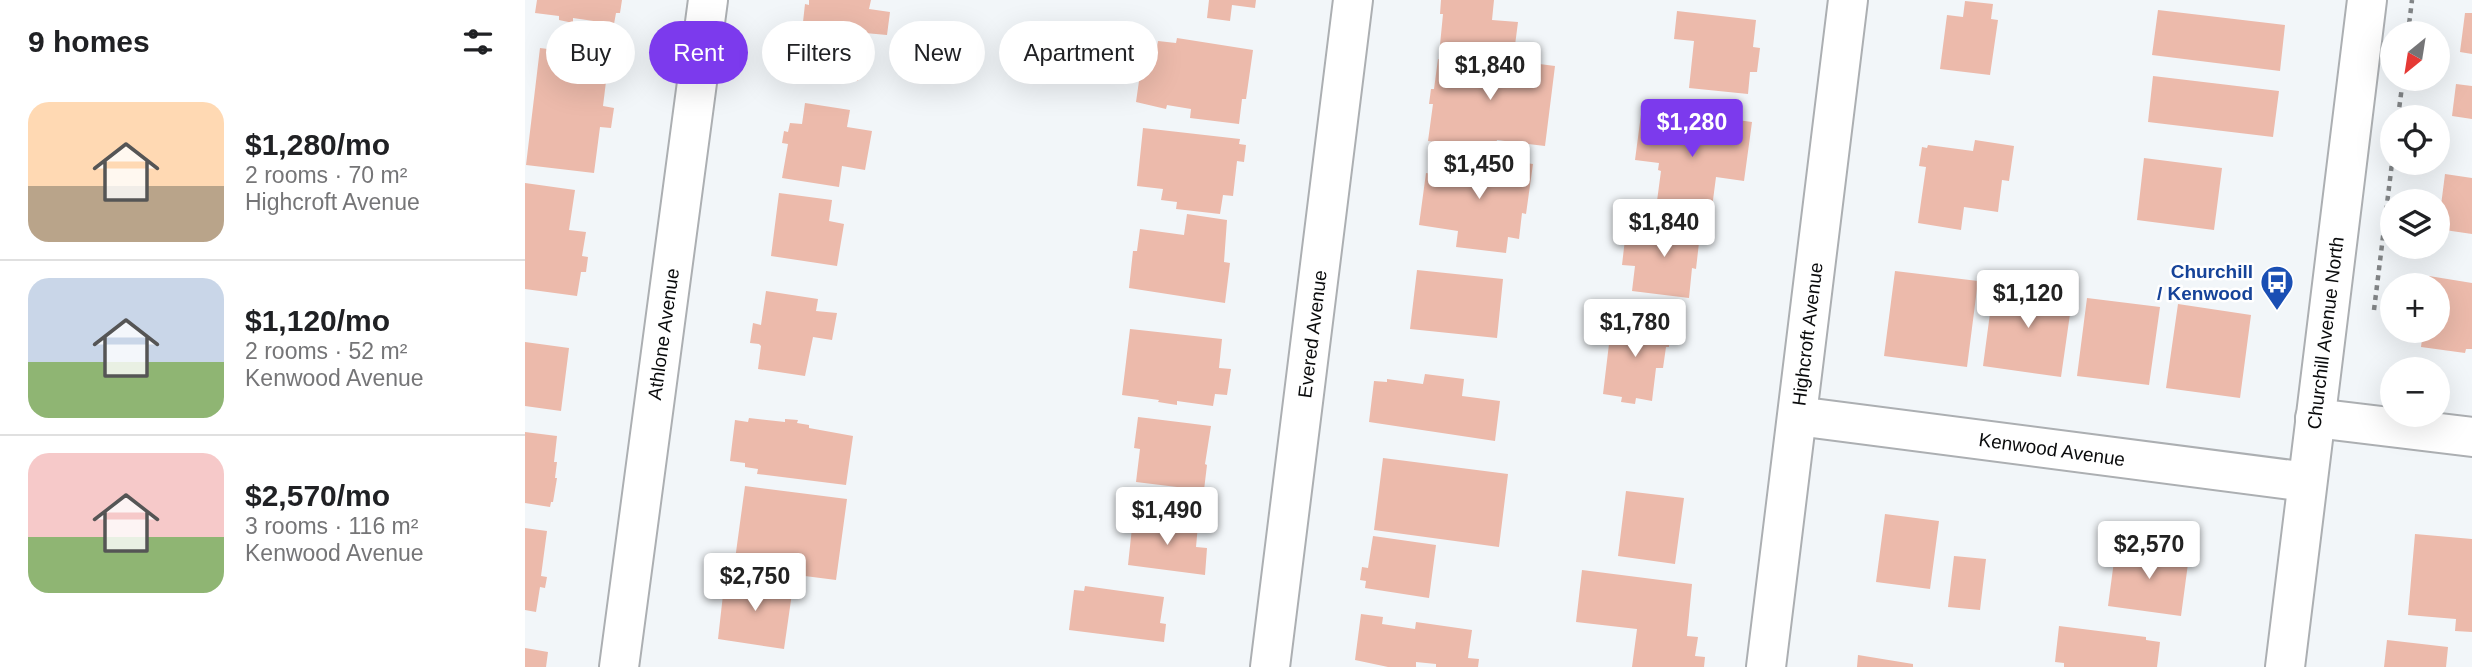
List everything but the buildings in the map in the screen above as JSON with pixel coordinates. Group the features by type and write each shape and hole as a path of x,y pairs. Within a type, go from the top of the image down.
{"street":[{"name":"Athlone Avenue","path":"619,667 708,0"},
{"name":"Evered Avenue","path":"1270,667 1353,0"},
{"name":"Highcroft Avenue","path":"1766,667 1848,0"},
{"name":"Churchill Avenue North","path":"2285,667 2367,0"},
{"name":"Kenwood Avenue","path":"1797,416 2307,482"},
{"path":"2315,418 2472,437"}],"path":[{"path":"2409,21 2412,0"}],"place":[{"name":"Churchill / Kenwood","path":"2277,312"}]}
